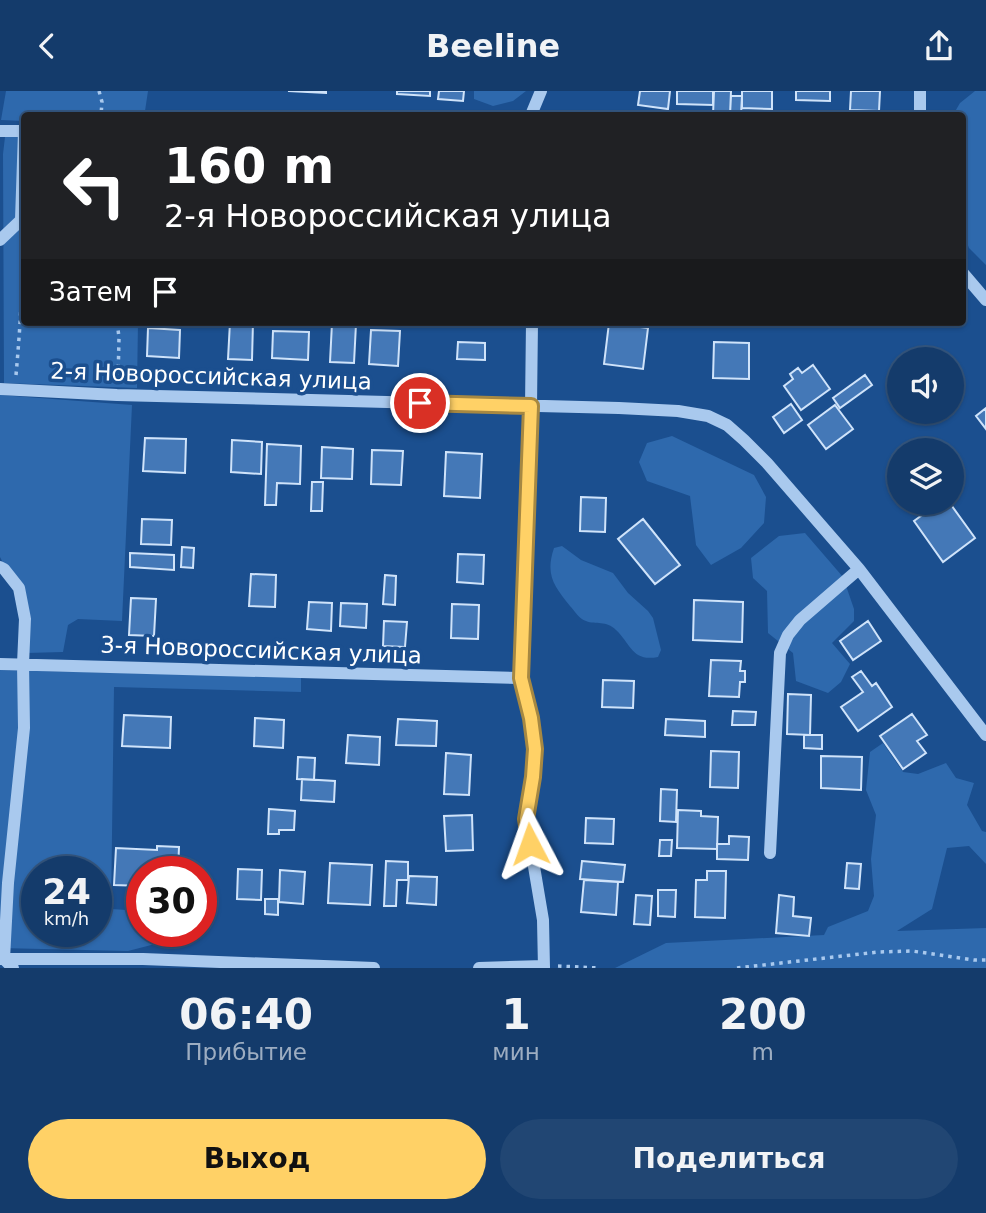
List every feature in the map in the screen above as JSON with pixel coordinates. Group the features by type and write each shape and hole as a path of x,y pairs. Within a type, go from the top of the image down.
{"street":[{"path":"532,112 541,91"},
{"path":"920,91 920,112"},
{"path":"0,131 21,131"},
{"path":"0,240 21,220"},
{"path":"966,277 986,300"},
{"path":"479,968 544,967 543,920 526,819 535,749 521,678 532,326"},
{"name":"2-я Новороссийская улица","path":"0,389 117,395 678,411 708,416 727,425 767,464 859,569 986,735"},
{"path":"0,567 19,588 25,619 24,728 8,883 5,962 143,959 374,968"},
{"path":"770,853 780,653 788,635 800,620 859,569"},
{"name":"3-я Новороссийская улица","path":"0,664 521,678"}],"path":[{"path":"99,91 101,112"},
{"path":"15,390 21,313"},
{"path":"117,395 118,326"},
{"path":"737,968 878,952 912,951 986,960"},
{"path":"544,967 598,968"}],"shaded area":[{"path":"6,91 148,91 146,112 21,112 21,121 1,120"},
{"path":"474,91 526,91 513,101 493,106 474,99"},
{"path":"975,91 986,91 986,265 969,248 966,240 966,112 955,112 960,103"},
{"path":"5,137 21,137 21,326 138,326 137,388 4,383"},
{"path":"0,395 132,405 122,621 78,619 68,625 63,652 26,653 31,618 0,557"},
{"path":"672,436 754,475 766,497 764,523 741,548 711,565 696,545 690,496 647,481 639,462 647,443"},
{"path":"805,533 843,577 854,609 854,621 832,643 850,664 841,682 828,693 796,681 793,653 768,633 767,591 753,578 751,558 779,536"},
{"path":"562,546 581,560 613,573 628,593 648,611 653,618 661,650 658,657 649,658 637,654 612,627 586,621 577,615 559,592 551,573 554,548"},
{"path":"0,670 301,677 301,692 114,687 112,856 21,856 21,947 112,947 112,909 126,910 126,947 144,947 128,951 0,948"},
{"path":"883,743 903,772 918,774 946,763 956,778 974,783 967,805 982,831 986,832 986,864 969,846 947,848 932,909 897,931 986,928 986,968 615,968 666,943 824,935 828,927 868,911 874,896 871,859 876,815 866,790 870,752"}],"building":[{"path":"288,91 326,91 326,93"},
{"path":"397,91 430,91 430,96 397,94"},
{"path":"439,91 464,91 463,101 438,99"},
{"path":"640,91 670,91 668,109 638,105"},
{"path":"677,91 713,91 713,105 677,104"},
{"path":"714,91 731,91 730,112 713,112"},
{"path":"742,91 772,91 772,109 742,108"},
{"path":"796,91 830,91 830,101 796,100"},
{"path":"851,91 880,91 879,111 850,110"},
{"path":"731,96 742,96 741,112 730,112"},
{"path":"230,326 253,326 252,360 228,359"},
{"path":"332,326 356,326 354,363 330,362"},
{"path":"609,326 648,328 643,369 604,364"},
{"path":"148,328 180,330 179,358 147,356"},
{"path":"371,330 400,331 398,366 369,364"},
{"path":"273,331 309,332 308,360 272,358"},
{"path":"458,342 485,343 485,360 457,359"},
{"path":"714,342 749,343 749,379 713,378"},
{"path":"813,365 830,389 801,410 784,386 793,379 790,374 798,368 802,373"},
{"path":"865,375 872,385 840,408 833,398"},
{"path":"791,404 802,420 784,433 773,417"},
{"path":"835,405 853,429 826,449 808,425"},
{"path":"986,408 986,429 976,416"},
{"path":"145,438 186,439 185,473 143,471"},
{"path":"232,440 262,442 261,474 231,472"},
{"path":"267,444 301,446 300,484 277,483 276,505 265,505"},
{"path":"322,447 353,449 352,479 321,478"},
{"path":"372,450 403,451 401,485 371,484"},
{"path":"446,452 482,454 480,498 444,496"},
{"path":"312,482 323,482 322,511 311,511"},
{"path":"581,497 606,498 605,532 580,531"},
{"path":"922,515 958,515 975,538 943,562 914,521"},
{"path":"142,519 172,520 171,545 141,544"},
{"path":"643,519 680,565 655,584 618,539"},
{"path":"182,547 194,548 193,568 181,567"},
{"path":"130,553 174,555 174,570 130,567"},
{"path":"458,554 484,555 483,584 457,582"},
{"path":"251,574 276,575 275,607 249,606"},
{"path":"385,575 396,576 395,605 383,604"},
{"path":"131,598 156,599 154,636 129,635"},
{"path":"694,600 743,602 742,642 693,640"},
{"path":"309,602 332,603 331,631 307,629"},
{"path":"341,603 367,604 366,628 340,626"},
{"path":"452,604 479,605 478,639 451,638"},
{"path":"384,621 407,622 405,647 383,646"},
{"path":"868,621 881,641 853,660 840,641"},
{"path":"711,660 741,661 740,671 745,671 745,682 740,682 739,697 709,696"},
{"path":"861,671 872,686 876,683 892,707 858,731 841,707 863,692 852,677"},
{"path":"603,680 634,681 633,708 602,707"},
{"path":"788,694 811,695 810,735 787,734"},
{"path":"733,711 756,712 755,725 732,725"},
{"path":"912,714 927,735 917,741 926,753 903,769 880,736"},
{"path":"124,715 171,717 170,748 122,746"},
{"path":"255,718 284,720 283,748 254,746"},
{"path":"398,719 437,721 436,746 396,745"},
{"path":"666,719 705,721 705,737 665,735"},
{"path":"348,735 380,737 379,765 346,763"},
{"path":"804,735 822,735 822,749 804,748"},
{"path":"711,751 739,752 738,788 710,787"},
{"path":"446,753 471,755 469,795 444,794"},
{"path":"821,756 862,757 861,790 821,788"},
{"path":"298,757 315,758 314,780 297,779"},
{"path":"302,779 335,781 334,802 301,800"},
{"path":"661,789 677,790 676,822 660,821"},
{"path":"269,809 295,811 294,830 279,830 279,834 268,834"},
{"path":"678,810 701,811 701,816 718,817 717,849 677,848"},
{"path":"472,815 473,850 446,851 444,816"},
{"path":"586,818 614,819 613,844 585,843"},
{"path":"729,836 749,837 748,860 717,859 717,844 729,844"},
{"path":"660,840 672,840 671,856 659,856"},
{"path":"157,846 179,847 179,856 126,856 126,885 114,885 116,848 157,850"},
{"path":"386,861 408,862 408,880 397,880 396,906 384,906"},
{"path":"582,861 625,865 623,882 580,879"},
{"path":"330,863 372,865 370,905 328,903"},
{"path":"847,863 861,864 859,889 845,888"},
{"path":"238,869 262,870 261,900 237,899"},
{"path":"280,870 305,872 303,904 279,902"},
{"path":"707,871 726,871 725,918 695,917 696,880 707,880"},
{"path":"409,876 437,877 436,905 407,903"},
{"path":"584,880 618,882 616,915 581,912"},
{"path":"658,890 676,890 675,917 658,916"},
{"path":"636,895 652,896 650,925 634,924"},
{"path":"779,895 794,897 793,916 811,918 809,936 776,933"},
{"path":"265,899 278,899 278,915 265,914"}],"route":[{"path":"420,403 531,406 521,678 535,749 526,819 530,844"}]}
